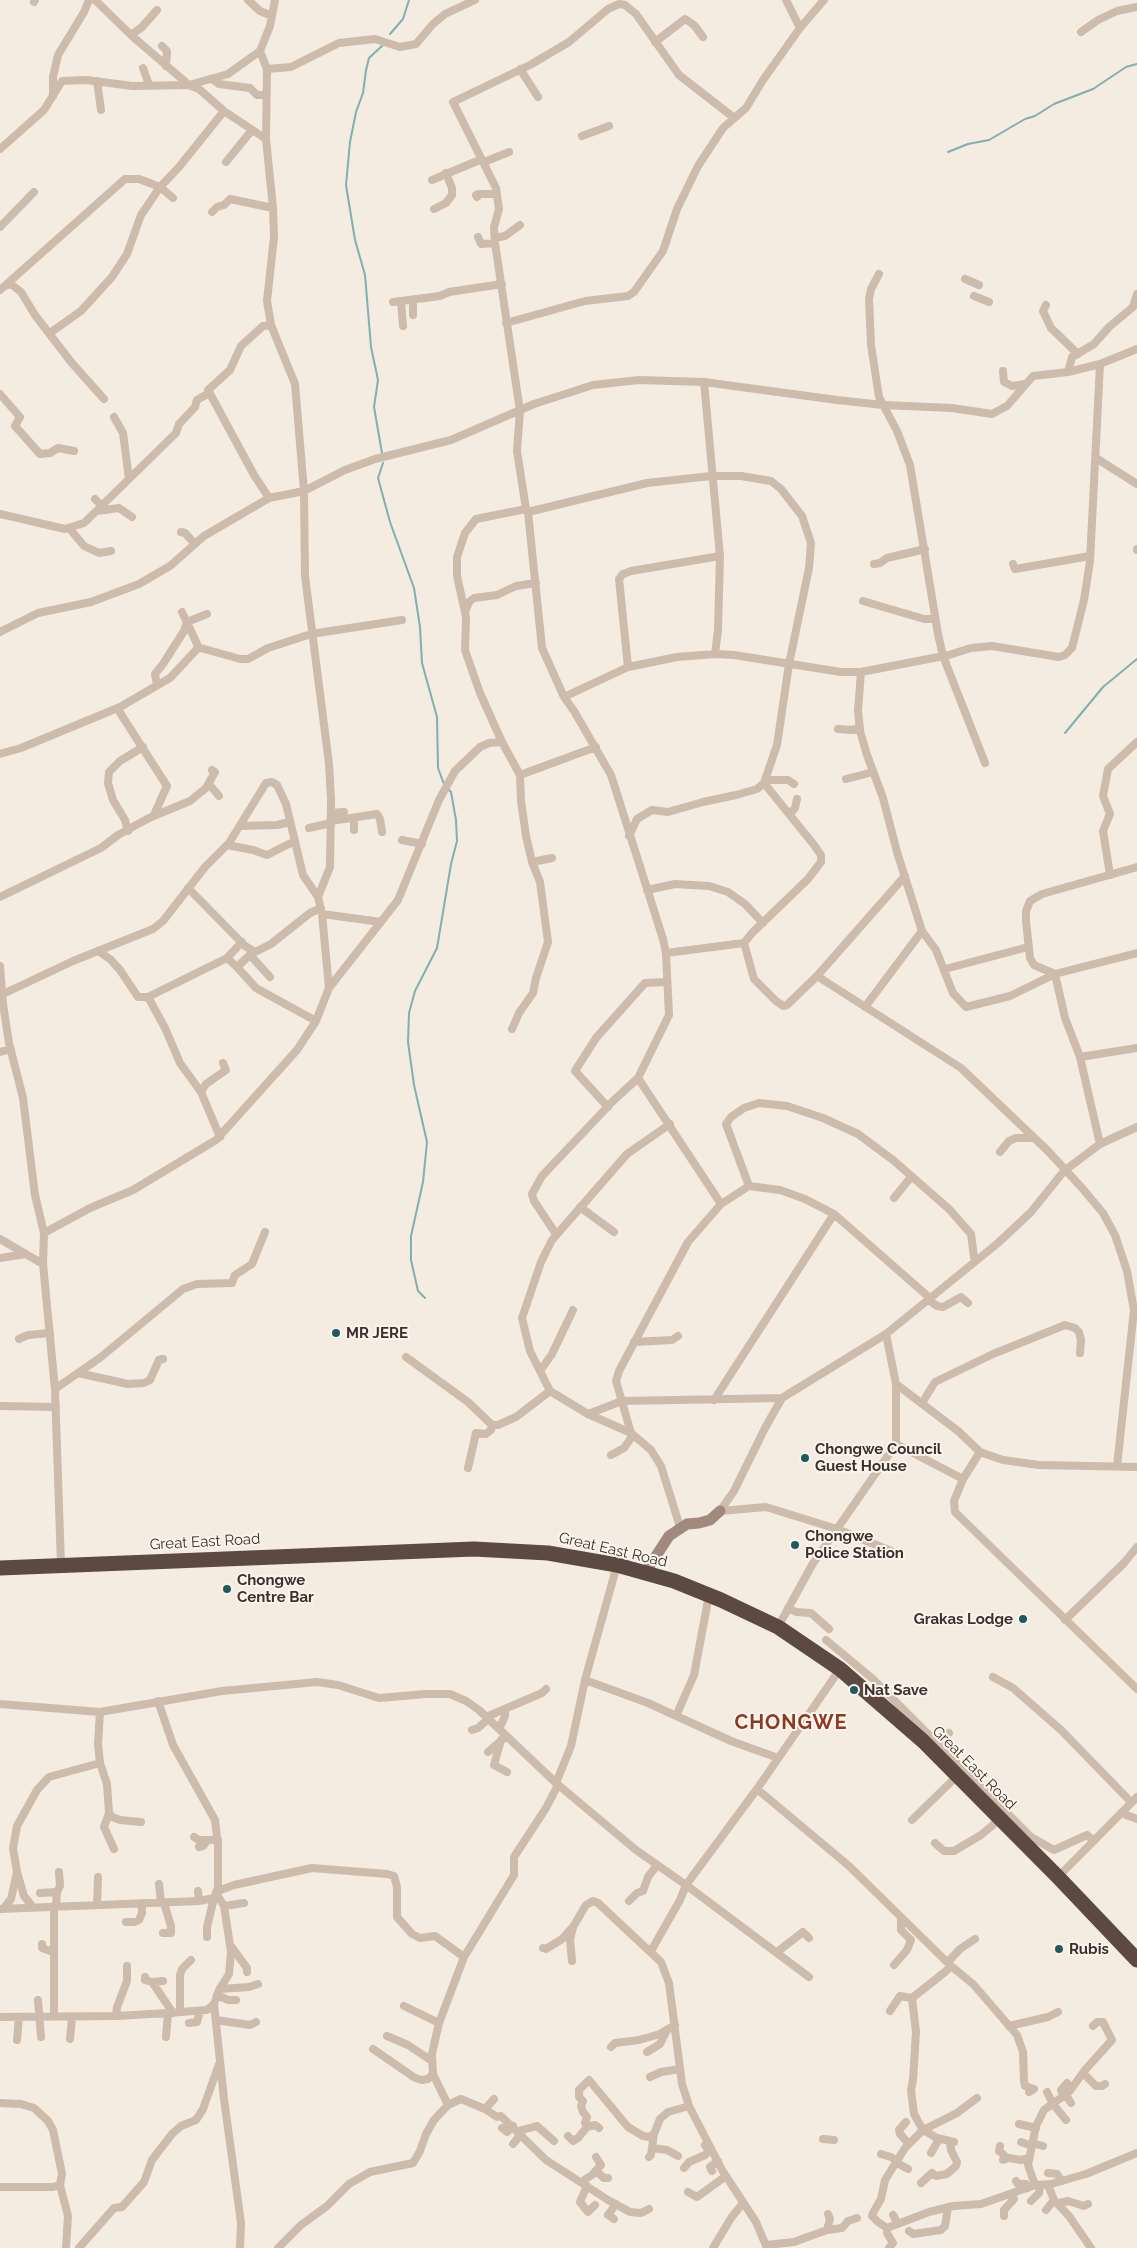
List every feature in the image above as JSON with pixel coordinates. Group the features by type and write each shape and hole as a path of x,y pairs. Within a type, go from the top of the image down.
{"highway":[{"name":"Great East Road","path":"0,1568 474,1549 548,1553 617,1566 674,1581 778,1627 840,1669 872,1695 935,1747 957,1776 1058,1877 1137,1960"}],"street":[{"path":"53,96 53,77 58,55 84,12 89,0"},
{"path":"95,0 131,35 189,85 199,88 224,111 266,139"},
{"path":"248,0 260,11 272,16"},
{"path":"0,149 44,110 62,81 132,86 189,85 228,74 260,52 272,16 275,0"},
{"path":"267,69 291,67 339,43 375,39 400,47 416,44 433,24 445,14 475,0"},
{"path":"786,0 800,28"},
{"path":"506,323 585,301 628,296 634,292 663,251 677,209 698,166 723,128 733,117 746,108 763,80 800,28 824,0"},
{"path":"556,1234 534,1201 532,1194 534,1188 542,1176 608,1106 638,1078 669,1015 666,953 611,775 596,747 564,697 542,648 527,511 517,451 520,411 495,240 494,227 499,209 497,194 483,160 453,102 520,70 569,42 608,9 619,4 625,5 636,14 679,74 733,117"},
{"path":"1081,32 1098,20 1117,11 1137,6"},
{"path":"131,35 142,27 157,10"},
{"path":"655,42 685,19 694,25 703,37"},
{"path":"162,46 168,51 166,66"},
{"path":"260,52 267,69 266,139 274,208 274,237 267,300 271,325 295,384 304,490 305,576 329,764 330,867 318,897"},
{"path":"143,68 149,85"},
{"path":"520,70 538,97"},
{"path":"212,79 219,84 250,88 257,95 266,95"},
{"path":"97,82 101,110"},
{"path":"50,333 81,312 118,270 127,254 141,215 160,188 224,111"},
{"path":"582,136 609,126"},
{"path":"226,162 252,130"},
{"path":"432,180 446,173 509,152"},
{"path":"434,209 446,203 452,195 452,188 446,173"},
{"path":"2,288 125,179 140,179 160,188 173,198"},
{"path":"0,227 34,192"},
{"path":"477,197 476,194 497,194"},
{"path":"212,212 230,199 274,208"},
{"path":"478,238 480,244 495,240 520,226"},
{"path":"879,274 871,289 869,299 870,330 879,397 897,431 910,465 943,656 985,763"},
{"path":"965,279 979,285"},
{"path":"2,288 11,284 21,292 35,315 71,362 104,399"},
{"path":"393,302 502,284"},
{"path":"1068,372 1072,357 1094,344 1109,327 1133,307 1137,294"},
{"path":"974,296 989,302"},
{"path":"413,300 413,315"},
{"path":"401,301 403,326"},
{"path":"1046,305 1043,311 1051,328 1078,354"},
{"path":"72,532 116,493 176,433 179,424 195,407 197,400 209,393 213,385 230,370 241,346 264,326 271,325"},
{"path":"0,632 38,613 91,602 139,584 170,566 195,544 220,526 270,498 304,490 345,470 375,459 451,440 520,411 593,385 639,380 704,382 883,405 952,408 992,414 1007,406 1033,376 1068,372 1100,364 1137,349"},
{"path":"564,697 628,667 677,657 715,654 734,655 840,672 861,672 943,656 971,648 992,646 1059,658 1065,655 1072,648 1084,600 1090,556 1100,364"},
{"path":"1003,371 1004,382 1012,386 1026,384"},
{"path":"704,382 711,476 720,556 715,654"},
{"path":"209,393 270,498"},
{"path":"0,394 20,417 15,426 40,454 50,453 58,448 74,451"},
{"path":"114,417 123,433 129,479"},
{"path":"1096,458 1137,484"},
{"path":"512,1029 519,1013 533,992 548,942 540,882 532,862 521,801 520,775 502,742 480,693 465,650 466,617 457,576 457,557 460,543 476,519 527,511 647,483 711,476 741,476 771,481 781,490 802,516 811,543 810,568 789,664 777,745 764,782 756,789 668,812 652,810 637,819 629,836"},
{"path":"116,493 119,508"},
{"path":"95,499 100,508"},
{"path":"100,508 119,508 132,517"},
{"path":"0,514 72,532 84,546 99,553 105,554 111,551"},
{"path":"181,532 195,544"},
{"path":"874,564 880,563 887,558 925,550"},
{"path":"628,667 620,579 623,574 720,556"},
{"path":"1012,564 1015,569 1090,556"},
{"path":"465,612 469,602 474,598 497,596 516,586 536,583"},
{"path":"863,601 924,619 936,619"},
{"path":"182,612 199,648"},
{"path":"186,622 207,614"},
{"path":"199,648 248,659 268,648 311,634 402,620"},
{"path":"157,685 155,674 184,631 186,622"},
{"path":"0,754 21,748 117,708 170,678 199,648"},
{"path":"861,672 858,710 860,728 883,798 905,876 922,930 936,950 953,993 966,1007 1010,996 1055,974 1137,953"},
{"path":"117,708 167,786 154,815"},
{"path":"838,729 852,730 860,728"},
{"path":"44,1233 90,1208 133,1190 220,1137 292,1056 316,1022 330,988 398,900 438,800 455,771 480,747 502,742"},
{"path":"1110,875 1103,831 1110,814 1103,796 1108,769 1137,742"},
{"path":"128,831 108,784 109,772 120,761 142,747"},
{"path":"520,775 596,747"},
{"path":"0,897 85,857 154,815 190,801 209,784 215,772 212,770"},
{"path":"846,779 873,772"},
{"path":"764,782 788,780 794,784"},
{"path":"3,994 98,951 153,929 163,921 205,867 227,845 266,784 272,782 277,785 290,822 303,874 318,897 322,911 330,988"},
{"path":"666,953 744,943 808,879 822,860 814,845 764,782"},
{"path":"209,784 219,796"},
{"path":"790,814 795,808 797,799"},
{"path":"309,828 344,812"},
{"path":"331,819 377,814 380,819 382,832"},
{"path":"354,818 354,830"},
{"path":"240,826 277,825 290,822"},
{"path":"402,840 422,844"},
{"path":"227,845 253,850 267,856 295,841"},
{"path":"532,862 552,858"},
{"path":"1055,974 1034,965 1028,947 1026,911 1030,901 1042,894 1137,867"},
{"path":"744,943 754,979 783,1006 792,1002 817,976 905,876"},
{"path":"647,890 675,884 709,886 728,892 745,904 763,923"},
{"path":"188,888 242,942 270,976"},
{"path":"237,967 252,953 270,944 310,914 322,911 381,922"},
{"path":"864,1007 922,930"},
{"path":"98,951 115,965 138,997 148,997 227,958 242,942"},
{"path":"945,969 1028,947"},
{"path":"227,958 256,988 316,1022"},
{"path":"0,966 3,994 1,1005 23,1098 35,1195 44,1233 43,1264 56,1407 61,1565"},
{"path":"1055,974 1065,1018 1080,1057 1100,1144"},
{"path":"817,976 961,1068 1034,1138 1103,1213 1115,1235 1127,1271 1135,1310 1117,1466"},
{"path":"608,1106 575,1071 596,1038 645,982 667,982"},
{"path":"148,997 165,1028 180,1063 201,1092 220,1137"},
{"path":"1080,1057 1137,1048"},
{"path":"0,1052 11,1049"},
{"path":"201,1092 206,1084 226,1070 223,1062"},
{"path":"638,1078 721,1204"},
{"path":"749,1186 726,1124 730,1117 744,1108 763,1102 787,1106 823,1118 858,1134 948,1209 971,1234 974,1257 977,1260"},
{"path":"670,1124 627,1154 556,1234 547,1246 522,1318 530,1351 550,1391 588,1414 632,1434 651,1450 661,1466 680,1527"},
{"path":"645,1573 668,1536 687,1524 710,1520 720,1511 734,1492 782,1398 886,1334 998,1244 1031,1212 1064,1170 1100,1144 1137,1127"},
{"path":"1000,1152 1009,1141 1016,1138 1034,1138"},
{"path":"894,1198 911,1177"},
{"path":"611,1455 624,1448 632,1434 616,1381 619,1371 688,1242 721,1204 749,1186 780,1190 805,1199 834,1214 936,1306 944,1307 961,1296 968,1303"},
{"path":"580,1207 614,1232"},
{"path":"714,1400 834,1214"},
{"path":"55,1389 101,1357 183,1289 197,1284 232,1283 235,1275 252,1264 265,1232"},
{"path":"0,1238 43,1264"},
{"path":"0,1258 26,1254"},
{"path":"540,1371 552,1354 573,1310"},
{"path":"922,1403 936,1382 993,1354 1065,1325 1075,1328 1079,1332 1081,1340 1080,1353"},
{"path":"20,1339 28,1335 50,1333"},
{"path":"778,1627 812,1565 896,1444 896,1384 886,1334"},
{"path":"634,1342 672,1340 678,1336"},
{"path":"406,1357 468,1402 492,1425 498,1425 516,1417 550,1391"},
{"path":"78,1373 128,1384 144,1383 150,1380 160,1360 163,1359"},
{"path":"896,1384 922,1403 980,1452 1003,1460 1039,1464 1137,1467"},
{"path":"588,1414 622,1400 782,1398"},
{"path":"0,1406 56,1407"},
{"path":"468,1468 476,1432 486,1434 491,1430 492,1425"},
{"path":"896,1444 963,1479"},
{"path":"980,1452 963,1479 953,1506 954,1512 1137,1689"},
{"path":"720,1511 766,1507 837,1529 901,1555"},
{"path":"1065,1620 1124,1563 1137,1547"},
{"path":"448,2105 433,2074 432,2054 440,2023 464,1957 514,1875 514,1856 546,1808 557,1784 571,1746 585,1680 617,1566"},
{"path":"676,1716 694,1675 709,1595"},
{"path":"788,1608 796,1612 811,1613 830,1628 826,1632 826,1640 816,1652"},
{"path":"826,1640 873,1679 935,1747 1031,1837 1054,1850 1087,1835 1094,1841"},
{"path":"651,1951 680,1900 686,1885 757,1789 840,1669"},
{"path":"992,1677 1013,1688 1134,1799 1058,1877"},
{"path":"585,1680 648,1703 778,1758"},
{"path":"0,1704 100,1712 222,1691 317,1682 338,1685 379,1698 450,1694 466,1701 487,1718 499,1729 503,1738 636,1850 809,1977"},
{"path":"472,1730 478,1728 487,1718 524,1701 528,1697 542,1693 546,1689"},
{"path":"158,1701 173,1745 215,1820 218,1840 216,1894 207,1927 207,1937"},
{"path":"499,1729 505,1716 505,1710"},
{"path":"100,1712 98,1744 100,1764 107,1784 109,1813 104,1827 114,1849"},
{"path":"935,1747 949,1733"},
{"path":"488,1752 503,1738"},
{"path":"503,1738 494,1765 507,1772"},
{"path":"33,1908 24,1896 17,1872 13,1848 17,1826 43,1781 49,1777 100,1764"},
{"path":"912,1820 957,1776"},
{"path":"188,1791 196,1787"},
{"path":"757,1789 849,1866 949,1964 973,1984 1017,2035 1024,2052 1025,2086 1034,2088 1029,2092"},
{"path":"109,1813 112,1817 120,1820 140,1822"},
{"path":"1120,1813 1137,1819"},
{"path":"936,1844 944,1851 954,1851 981,1835 1000,1819"},
{"path":"194,1837 207,1841 218,1840"},
{"path":"199,1846 203,1846 207,1841"},
{"path":"629,1901 637,1893 643,1891 648,1877 658,1866"},
{"path":"2,1909 199,1901 234,1884 312,1868 387,1874 394,1876 397,1887 397,1917 412,1934 420,1938 435,1936 464,1957"},
{"path":"2,1909 11,1899 17,1872"},
{"path":"54,2017 53,1952 55,1906 60,1886 59,1872"},
{"path":"97,1905 98,1877"},
{"path":"159,1884 162,1903 171,1926 171,1933 163,1933"},
{"path":"198,1891 199,1901"},
{"path":"40,1893 57,1892"},
{"path":"216,1894 224,1906 230,1945 229,1974 218,1992 214,2004 224,2099 241,2223 240,2248"},
{"path":"543,1948 546,1949 562,1939 573,1927 586,1905 593,1901 598,1903 661,1962 665,1970 680,2069 689,2106 726,2176 756,2222 766,2246 794,2242 827,2230 842,2228 848,2221 857,2218"},
{"path":"126,1922 139,1920 142,1913 142,1903"},
{"path":"224,1906 244,1903"},
{"path":"894,1965 907,1950 911,1940 901,1930 901,1917"},
{"path":"572,1961 570,1940 573,1927"},
{"path":"777,1952 803,1932 809,1938"},
{"path":"890,2011 900,1996 912,1998 945,1972 960,1949 975,1939"},
{"path":"42,1944 42,1948 53,1952"},
{"path":"230,1945 247,1968 247,1972"},
{"path":"166,2037 174,2013 182,1969 191,1960"},
{"path":"116,2016 127,1981 127,1966"},
{"path":"144,1977 145,1980 152,1982 163,1981"},
{"path":"152,1982 174,2013"},
{"path":"218,1992 258,1984"},
{"path":"218,1992 228,2000 236,2000"},
{"path":"912,1998 916,2032 911,2090 914,2114 923,2130 939,2139 952,2141 951,2150 957,2162 956,2166 946,2174 936,2176 932,2173 921,2184"},
{"path":"38,2000 41,2037"},
{"path":"0,2018 174,2013 207,2010 214,2004"},
{"path":"404,2006 440,2023"},
{"path":"189,2023 197,2022 200,2011"},
{"path":"1009,2026 1048,2017 1058,2012"},
{"path":"17,2040 19,2017"},
{"path":"70,2039 72,2017"},
{"path":"216,2020 250,2025 256,2022"},
{"path":"1031,2201 1039,2193 1038,2186 1028,2165 1036,2128 1044,2110 1065,2096 1076,2080 1112,2040 1103,2022 1097,2022 1093,2026"},
{"path":"610,2047 615,2043 639,2040 675,2026"},
{"path":"647,2052 660,2044 667,2030"},
{"path":"387,2036 408,2045 432,2061"},
{"path":"373,2049 415,2078 428,2079 433,2074"},
{"path":"79,2248 114,2208 117,2209 122,2206 144,2182 152,2160 172,2134 181,2126 196,2120 203,2109 211,2083 218,2069 220,2052"},
{"path":"650,2077 661,2072 680,2069"},
{"path":"1070,2073 1076,2080"},
{"path":"1083,2073 1096,2086 1106,2084"},
{"path":"587,2127 585,2123 587,2117 581,2106 583,2101 579,2097 579,2090 589,2080 628,2127 643,2136 649,2137 654,2134"},
{"path":"1067,2083 1062,2090 1071,2104"},
{"path":"1047,2092 1053,2104 1066,2120"},
{"path":"444,2094 501,2116 517,2130 535,2152 630,2212 641,2213 649,2208"},
{"path":"888,2228 872,2216 881,2198 884,2180 909,2144 923,2130 957,2113 977,2098"},
{"path":"278,2248 302,2225 327,2206 349,2184 370,2172 413,2163 434,2120 448,2105 461,2099"},
{"path":"484,2109 494,2099"},
{"path":"0,2103 21,2104 34,2108 53,2130 61,2165 60,2185 68,2216 66,2248"},
{"path":"648,2157 652,2148 656,2124 663,2115 689,2106"},
{"path":"906,2122 899,2130 900,2134 909,2144"},
{"path":"1018,2124 1036,2128"},
{"path":"568,2136 573,2140 578,2138 587,2127 595,2125 598,2128"},
{"path":"502,2128 507,2132 540,2127 554,2141"},
{"path":"513,2144 517,2130"},
{"path":"684,2168 689,2162 705,2155 709,2151 702,2140 704,2136"},
{"path":"931,2153 939,2139"},
{"path":"823,2140 834,2140"},
{"path":"1021,2142 1043,2146"},
{"path":"1000,2146 999,2151 1004,2155 1004,2160 1010,2158 1021,2160 1030,2158"},
{"path":"652,2148 667,2150 678,2156"},
{"path":"888,2228 948,2207 982,2204 1012,2193 1062,2181 1095,2166 1137,2153"},
{"path":"881,2154 892,2157 908,2168"},
{"path":"595,2205 588,2212 580,2202 584,2184 601,2165 596,2158"},
{"path":"712,2171 710,2167 718,2161"},
{"path":"596,2171 604,2178 608,2178"},
{"path":"1048,2173 1057,2174 1062,2181"},
{"path":"688,2192 697,2197 726,2176"},
{"path":"1016,2181 1018,2184 1038,2186 1056,2201 1091,2248"},
{"path":"0,2187 60,2185"},
{"path":"1004,2216 1004,2210 1014,2199 1012,2193"},
{"path":"1046,2210 1056,2201 1084,2206 1088,2204"},
{"path":"713,2248 731,2218 743,2203"},
{"path":"614,2219 608,2215 616,2204"},
{"path":"909,2230 913,2234 940,2230 944,2226 948,2207"},
{"path":"827,2230 830,2219 828,2214"},
{"path":"893,2215 898,2224"},
{"path":"888,2228 887,2233 893,2243 889,2248"}],"waterway":[{"path":"390,34 403,19 409,0"},
{"path":"382,453 374,407 378,380 371,347 365,275 355,240 346,185 350,142 356,112 363,93 369,58 383,45"},
{"path":"948,152 968,144 989,140 1054,104 1093,89 1126,67 1137,64"},
{"path":"383,463 378,478 390,522 414,588 420,627 422,663 437,717 438,768 444,784"},
{"path":"1065,733 1103,687 1137,659"},
{"path":"425,1298 418,1291 411,1260 411,1236 423,1182 427,1142 414,1085 408,1042 409,1013 415,991 437,948 451,864 457,841 456,820 451,792 447,788"}],"place":[{"name":"MR JERE","path":"336,1333"},
{"name":"Chongwe Council Guest House","path":"805,1458"},
{"name":"Chongwe Police Station","path":"795,1545"},
{"name":"Chongwe Centre Bar","path":"227,1589"},
{"name":"Grakas Lodge","path":"1023,1619"},
{"name":"Nat Save","path":"854,1690"},
{"name":"Rubis","path":"1059,1949"}],"district":[{"name":"CHONGWE","path":"791,1723"}]}
